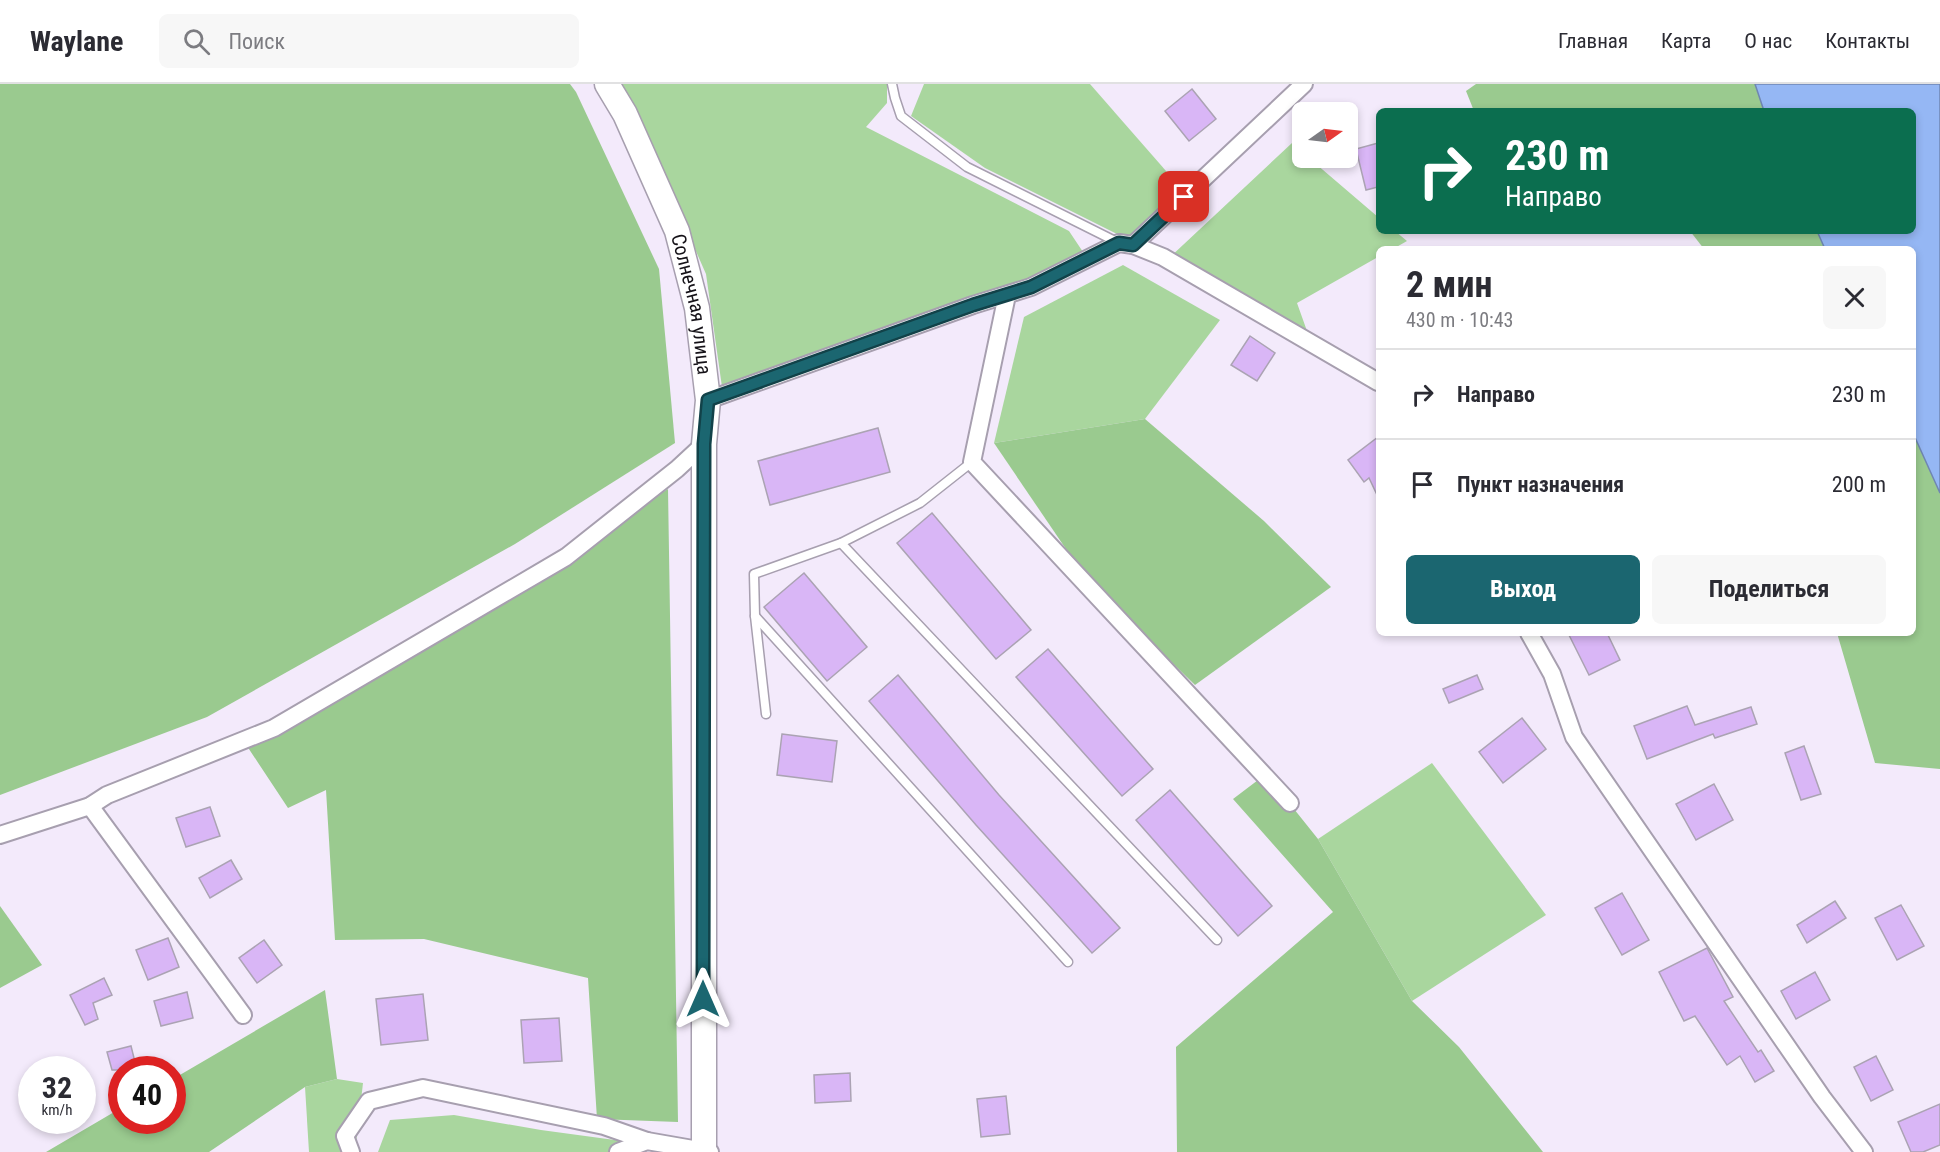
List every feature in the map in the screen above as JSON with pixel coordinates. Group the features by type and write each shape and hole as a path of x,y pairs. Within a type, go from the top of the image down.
{"street":[{"name":"Солнечная улица","path":"607,84 625,114 676,231 697,308 708,400 704,444 704,1152"},
{"path":"708,400 973,305 1031,287 1126,244 1304,84"},
{"path":"1126,244 1163,257 1376,381"},
{"path":"1007,295 972,462 1290,803"},
{"path":"0,836 90,806 107,795 274,728 566,557 677,469 704,444"},
{"path":"1531,636 1552,674 1574,737 1822,1097 1864,1152"},
{"path":"90,806 243,1015"},
{"path":"351,1152 345,1136 369,1101 423,1088 604,1126 647,1140 710,1152"},
{"path":"618,1152 647,1140"}],"lane":[{"path":"892,84 901,116 967,167 1126,244"},
{"path":"766,714 755,616 753,574 841,543 921,503 972,462"},
{"path":"841,543 1217,940"},
{"path":"755,616 1068,962"}],"green space":[{"path":"0,84 570,84 576,92 659,269 675,443 515,544 207,717 0,795"},
{"path":"618,84 887,84 887,103 866,127 1069,231 1083,252 1005,291 722,387 706,274 639,122"},
{"path":"924,84 1090,84 1187,195 1135,243 985,168 911,116"},
{"path":"1476,84 1755,84 1763,108 1473,108 1466,91"},
{"path":"1292,143 1292,168 1321,168 1376,215 1376,234 1399,234 1407,241 1398,246 1376,246 1376,258 1297,303 1307,331 1168,259"},
{"path":"1692,234 1818,234 1824,246 1702,246"},
{"path":"1123,265 1220,320 1145,419 994,443 1024,317"},
{"path":"1145,419 1264,521 1331,587 1195,685 1087,580 994,443"},
{"path":"1916,440 1940,493 1940,769 1875,763 1838,636 1916,636"},
{"path":"668,489 678,1122 597,1119 588,978 424,939 335,940 326,790 288,808 245,743"},
{"path":"1432,763 1546,915 1412,1001 1318,839"},
{"path":"1266,774 1318,839 1412,1001 1459,1047 1543,1152 1177,1152 1176,1047 1333,912 1233,799"},
{"path":"0,906 42,965 0,988"},
{"path":"325,990 337,1079 305,1087 209,1152 46,1152 77,1134 96,1134 96,1123 108,1116 108,1134 186,1134 186,1071"},
{"path":"337,1079 363,1083 355,1152 309,1152 305,1087"},
{"path":"454,1115 541,1130 659,1146 638,1152 378,1152 390,1120"}],"water":[{"path":"1755,84 1940,84 1940,493 1916,440 1916,246 1824,246 1818,234 1916,234 1916,108 1763,108"}],"building":[{"path":"1192,89 1216,119 1189,141 1165,111"},
{"path":"1376,144 1376,188 1366,190 1358,148"},
{"path":"1250,336 1275,353 1257,381 1231,365"},
{"path":"878,428 890,472 770,505 758,461"},
{"path":"1376,439 1376,493 1369,478 1364,482 1348,460"},
{"path":"932,513 1031,630 996,659 897,543"},
{"path":"804,573 867,647 827,681 764,607"},
{"path":"1570,636 1608,636 1620,660 1589,675"},
{"path":"1048,649 1153,769 1122,796 1016,677"},
{"path":"898,675 999,795 1120,928 1092,953 976,825 869,701"},
{"path":"1477,675 1483,689 1449,703 1443,689"},
{"path":"1687,706 1695,725 1751,707 1757,724 1715,738 1713,734 1647,759 1634,726"},
{"path":"1522,718 1546,749 1503,783 1479,752"},
{"path":"782,734 837,741 832,782 777,775"},
{"path":"1804,746 1821,794 1801,800 1785,753"},
{"path":"1714,784 1733,820 1696,840 1676,804"},
{"path":"1170,790 1272,906 1238,936 1136,820"},
{"path":"210,807 220,836 186,847 176,818"},
{"path":"231,860 242,879 210,898 199,878"},
{"path":"1622,893 1649,940 1622,955 1595,908"},
{"path":"1835,901 1846,918 1807,943 1797,925"},
{"path":"1901,905 1924,946 1897,960 1875,918"},
{"path":"168,938 179,967 148,980 136,950"},
{"path":"264,940 282,965 257,983 239,958"},
{"path":"1707,948 1733,997 1724,1001 1758,1052 1761,1050 1774,1071 1755,1082 1740,1056 1727,1065 1695,1016 1684,1021 1659,972"},
{"path":"1815,972 1830,1000 1796,1019 1781,991"},
{"path":"104,978 112,995 93,1003 98,1019 85,1025 70,995"},
{"path":"187,992 193,1018 161,1026 154,1001"},
{"path":"423,994 428,1040 381,1045 376,999"},
{"path":"559,1018 562,1061 524,1063 521,1020"},
{"path":"131,1046 134,1056 108,1056 107,1052"},
{"path":"1876,1056 1893,1090 1871,1101 1854,1067"},
{"path":"850,1073 851,1101 815,1103 814,1075"},
{"path":"1006,1096 1010,1134 981,1137 977,1099"},
{"path":"1940,1104 1940,1145 1923,1152 1911,1152 1898,1122"}],"route":[{"path":"703,999 704,444 708,400 973,305 1031,287 1119,243 1133,245 1184,197"}]}
